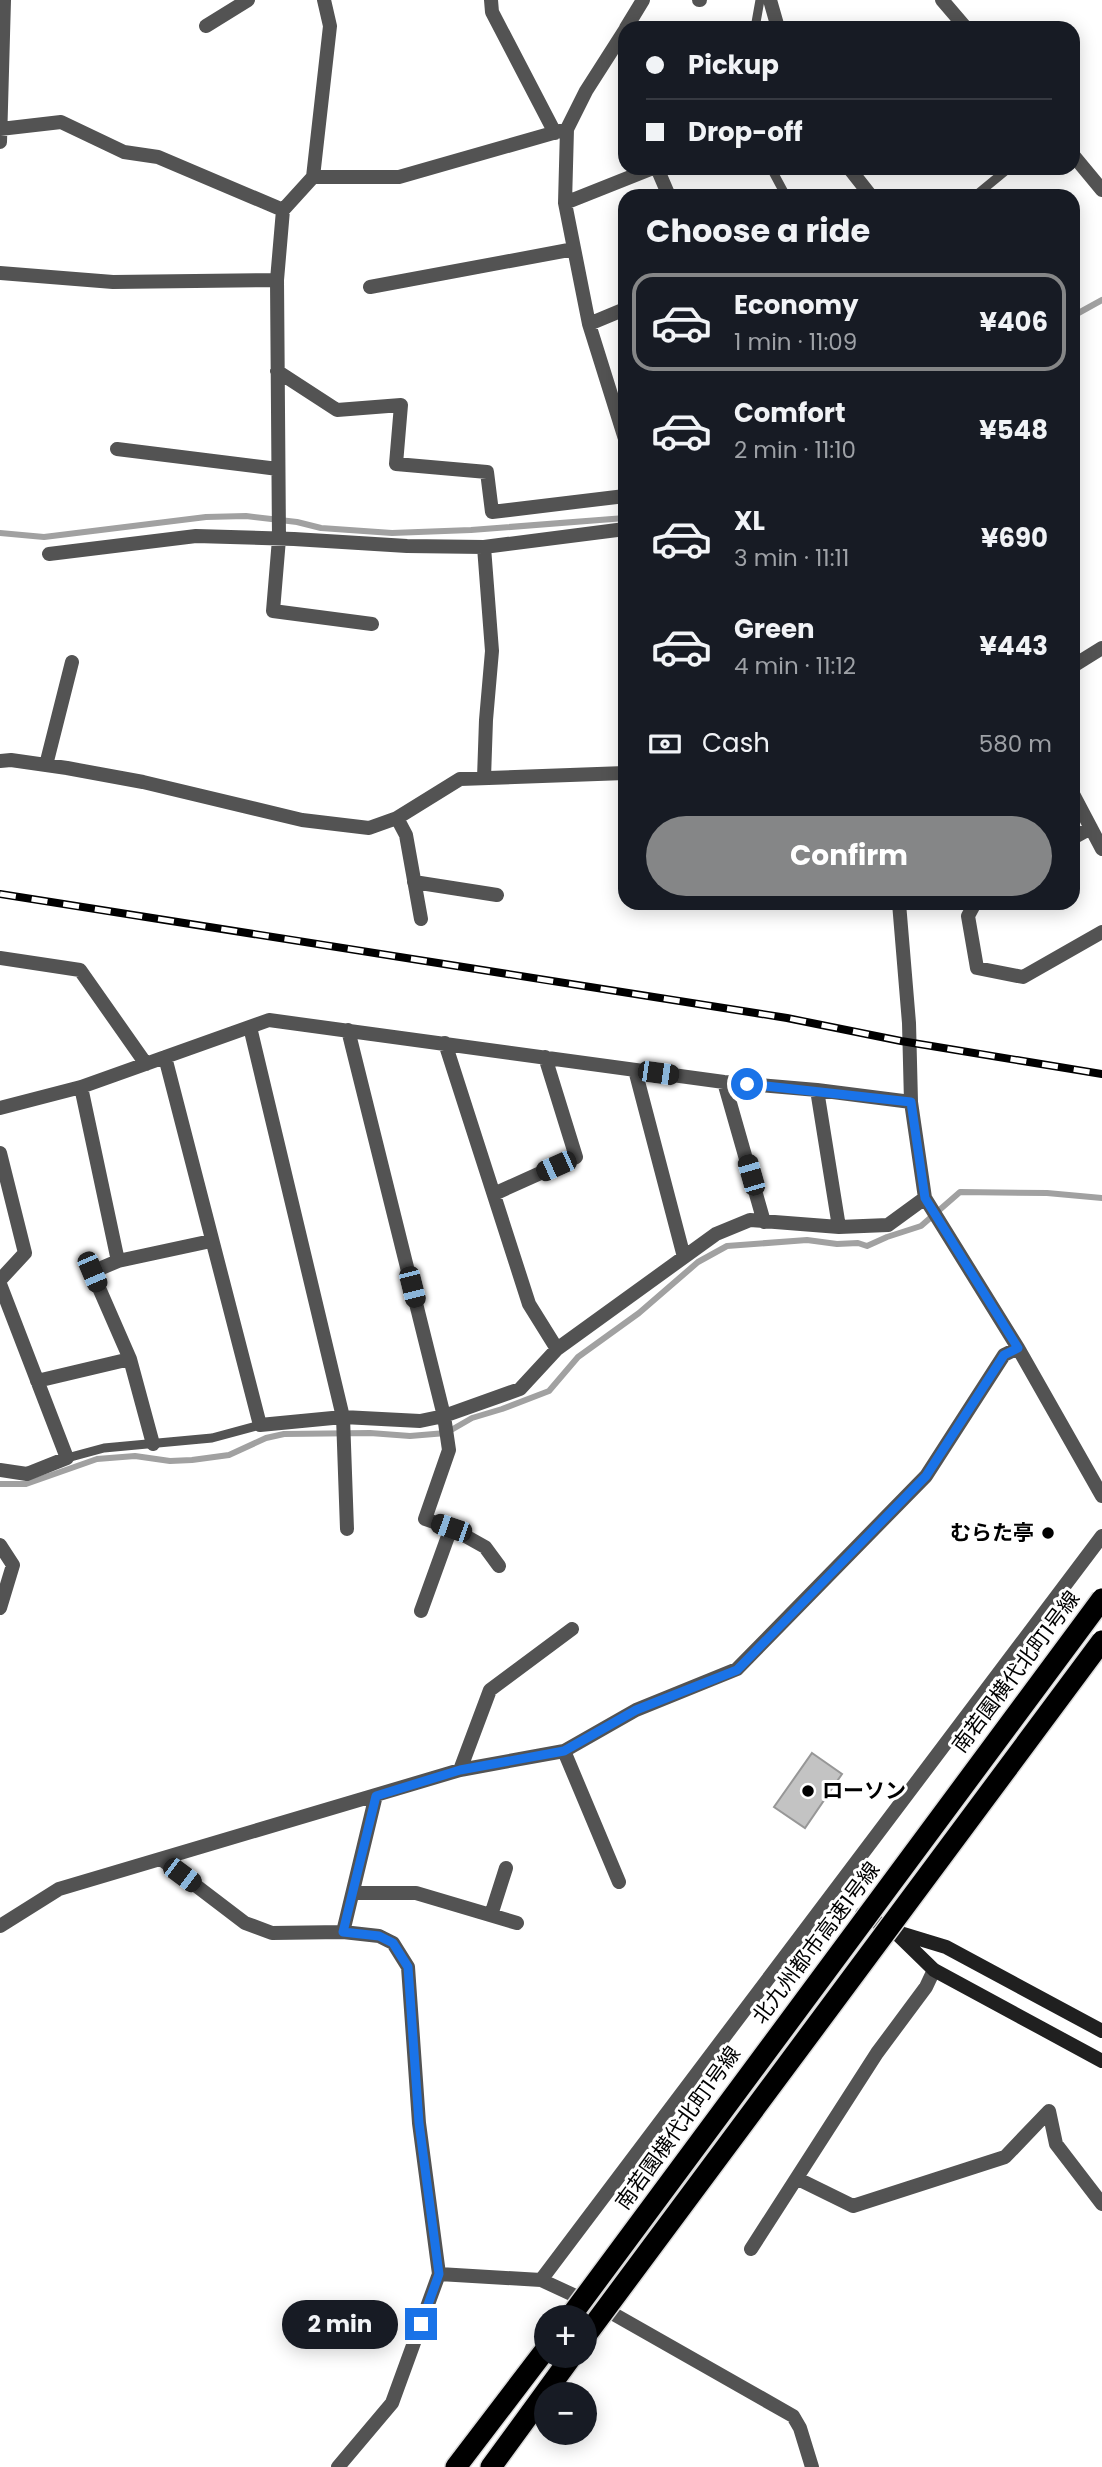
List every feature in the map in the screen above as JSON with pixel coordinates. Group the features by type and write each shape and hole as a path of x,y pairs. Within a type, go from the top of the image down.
{"highway":[{"name":"北九州都市高速1号線","path":"579,2305 1102,1600"},
{"path":"597,2320 1102,1641"},
{"path":"456,2467 534,2365"},
{"path":"491,2467 563,2368"}],"street":[{"path":"4,0 1,134 61,122 124,152 158,158 282,210"},
{"path":"206,26 248,0"},
{"path":"324,0 330,26 313,177 282,210 277,280 279,539 273,611 372,624"},
{"path":"491,0 492,12 561,131 565,203 574,249 589,324 618,417"},
{"path":"631,21 643,0"},
{"path":"770,0 776,21"},
{"path":"947,2 961,21"},
{"path":"313,177 399,177 561,131 618,41"},
{"path":"1080,163 1102,190"},
{"path":"565,203 637,175"},
{"path":"854,175 866,189"},
{"path":"370,287 574,249"},
{"path":"0,273 113,282 277,280"},
{"path":"589,324 618,312"},
{"path":"277,371 337,410 401,405 396,464 487,472 492,512 618,497"},
{"path":"117,449 278,468"},
{"path":"48,554 196,536 485,547 618,530"},
{"path":"484,778 492,651 485,547"},
{"path":"1080,662 1102,648"},
{"path":"46,765 72,662"},
{"path":"0,761 46,765 143,782 302,820 369,828 397,818 460,779 618,773"},
{"path":"1080,807 1102,849"},
{"path":"397,818 406,835 421,919"},
{"path":"1080,834 1091,828"},
{"path":"414,882 497,895"},
{"path":"900,910 909,1023 911,1102 925,1198 1018,1348 1102,1496"},
{"path":"971,910 968,916 977,968 1023,977 1102,932"},
{"path":"0,958 80,970 146,1064"},
{"path":"0,1108 81,1087 269,1020 724,1082 911,1102"},
{"path":"250,1027 343,1422 347,1528"},
{"path":"348,1030 449,1445 425,1518 485,1546 499,1566"},
{"path":"445,1043 529,1304 557,1349"},
{"path":"494,1194 576,1157 545,1057"},
{"path":"165,1058 260,1425 445,1422 520,1389 557,1349 716,1234 750,1220 839,1227 888,1225 925,1198"},
{"path":"635,1070 684,1257"},
{"path":"724,1082 764,1222"},
{"path":"81,1087 118,1261"},
{"path":"817,1090 839,1227"},
{"path":"0,1153 25,1253 0,1282 67,1458 27,1474 0,1470"},
{"path":"153,1444 130,1359 92,1272 118,1261 211,1241"},
{"path":"0,1926 59,1889 460,1770 564,1751 636,1710 737,1670 926,1476 1004,1355 1018,1348"},
{"path":"37,1381 130,1359"},
{"path":"421,1611 451,1528"},
{"path":"541,2280 1102,1536"},
{"path":"0,1545 13,1565 0,1608"},
{"name":"南若園横代北町1号線","path":"573,2305 1102,1592"},
{"path":"460,1770 490,1690 572,1629"},
{"path":"597,2330 1102,1656"},
{"path":"564,1751 619,1882"},
{"path":"343,1932 376,1796"},
{"path":"161,1859 245,1923 272,1933 343,1932 379,1936 393,1943 408,1967 419,2123 439,2274 392,2403 338,2467"},
{"path":"491,1915 506,1868"},
{"path":"353,1893 416,1893 517,1923"},
{"path":"862,1914 895,1931 946,1947 1102,2031"},
{"path":"895,1931 934,1970 1102,2061"},
{"path":"751,2249 877,2053 926,1987 934,1970"},
{"path":"798,2179 853,2206 1005,2157 1049,2111 1056,2144 1102,2204"},
{"path":"439,2274 541,2280 611,2312 793,2416 800,2428 812,2467"},
{"path":"446,2467 534,2354"},
{"path":"559,2382 570,2368"},
{"path":"497,2467 534,2416"}],"lane":[{"path":"756,21 760,0"},
{"path":"984,189 1000,175"},
{"path":"67,1458 104,1448 212,1438 260,1425"}],"building":[{"name":"ローソン","path":"812,1753 842,1774 805,1828 774,1807"}],"waterway":[{"path":"1080,312 1102,300"},
{"path":"0,533 44,537 206,517 246,516 297,522 321,528 392,533 618,519"},
{"path":"0,1484 26,1484 97,1459 135,1456 170,1461 229,1455 266,1438 284,1434 370,1433 410,1436 446,1433 472,1418 549,1391 578,1357 639,1313 698,1262 727,1246 807,1240 867,1246 921,1226 960,1192 1047,1193 1102,1198"}],"railway":[{"path":"0,894 787,1018 901,1041 1102,1074"}],"place":[{"name":"むらた亭","path":"1048,1533"},
{"name":"ローソン","path":"808,1791"}],"route":[{"path":"421,2324 439,2274 419,2123 408,1967 393,1943 379,1936 343,1932 376,1796 460,1770 564,1751 636,1710 737,1670 926,1476 1004,1355 1018,1348 925,1198 911,1102 747,1084"}]}
